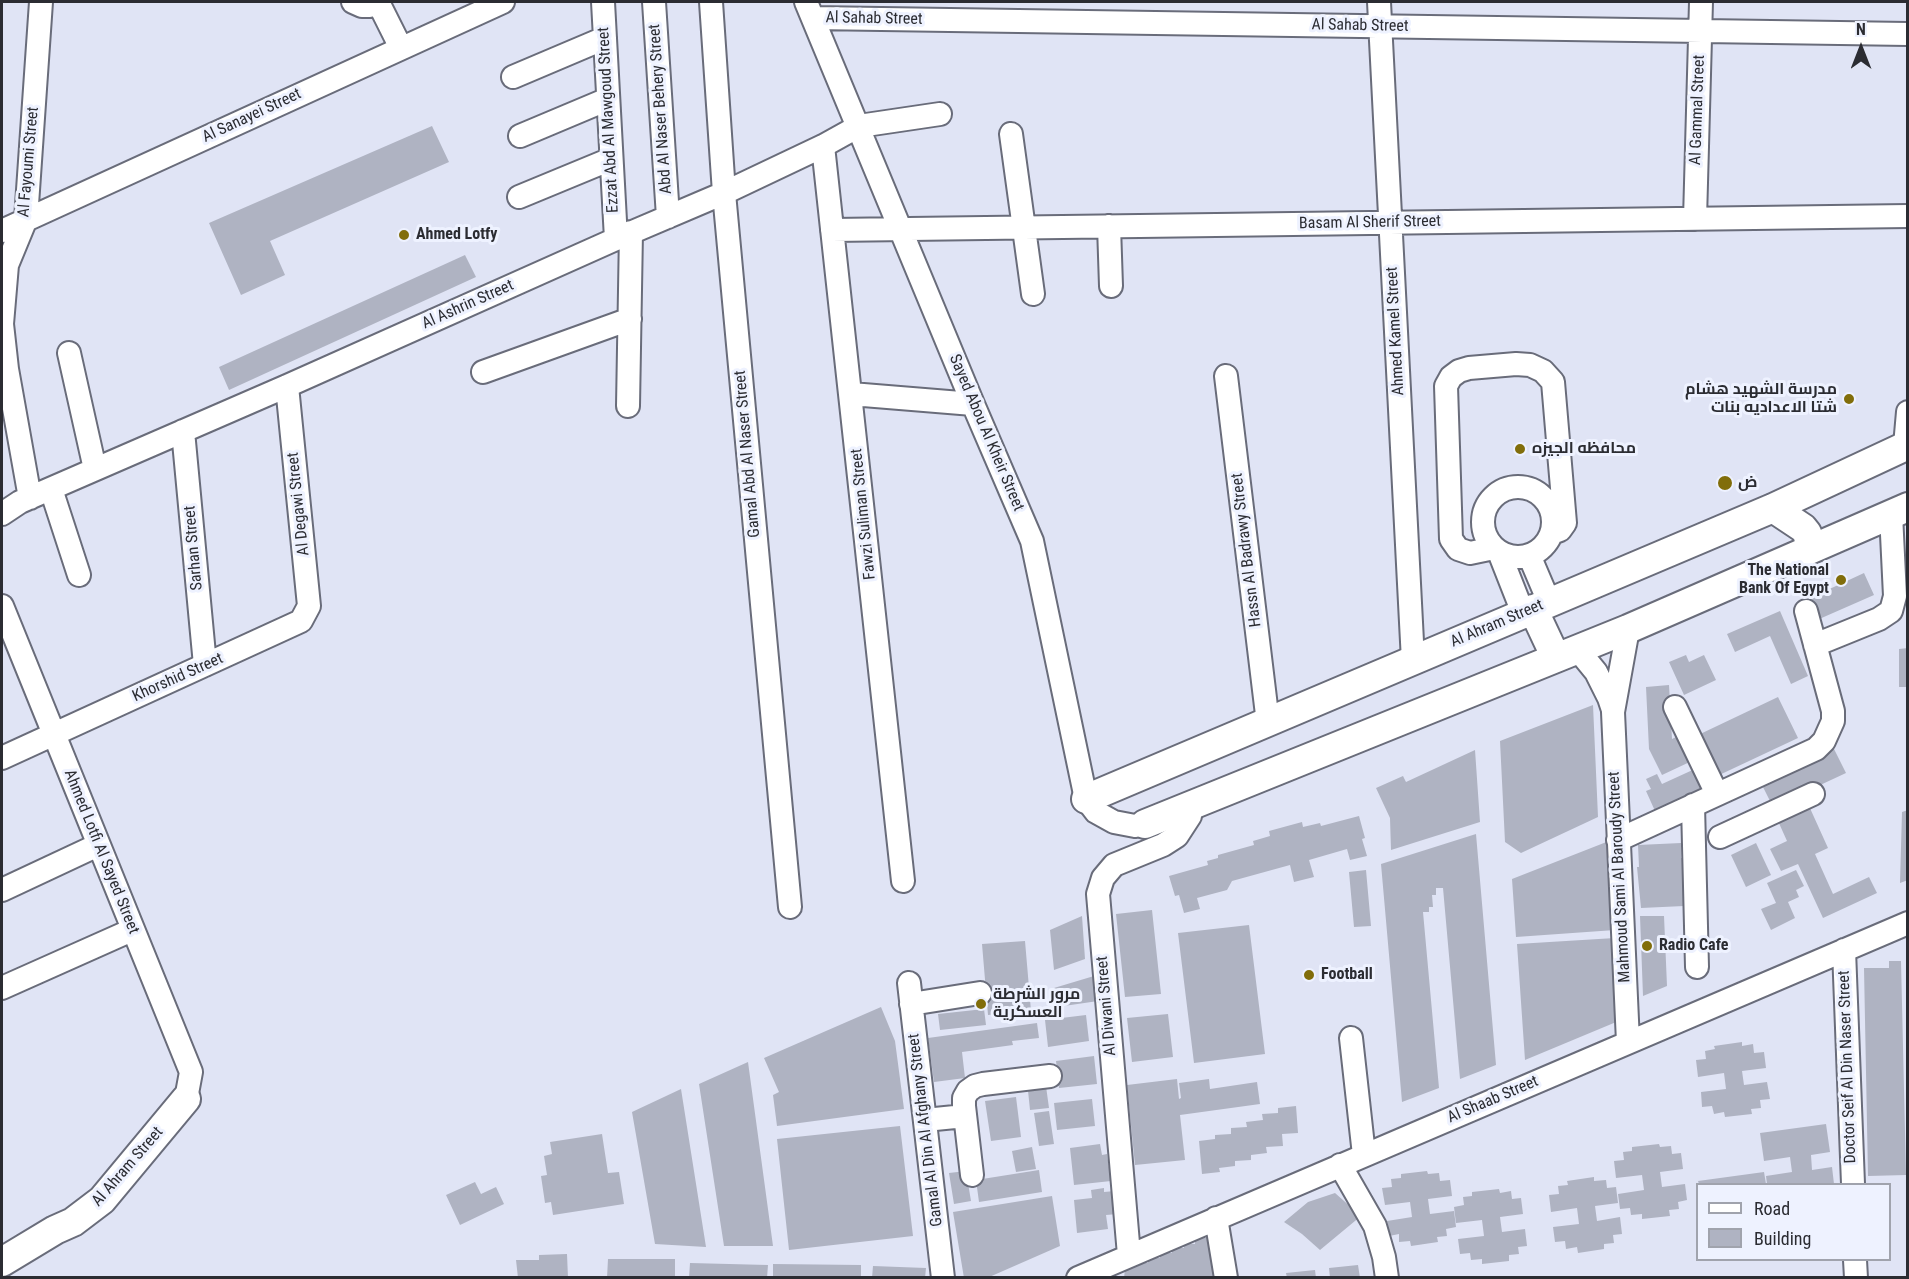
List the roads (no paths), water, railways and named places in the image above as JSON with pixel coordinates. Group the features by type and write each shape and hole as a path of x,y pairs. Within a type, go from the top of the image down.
{"main road":[{"name":"Al Ahram Street","path":"1086,799 1773,508 1906,446"},
{"path":"1773,508 1807,532 1809,545 1807,551"},
{"path":"1145,824 1628,629 1899,511"},
{"path":"1535,608 1567,654"},
{"name":"Al Ahram Street","path":"2,1262 55,1230 73,1222 102,1200 186,1099"}],"street":[{"name":"Al Fayoumi Street","path":"30,498 7,369 2,324 8,265 26,219 40,2"},
{"path":"353,2 362,6 370,6 378,2 401,48"},
{"name":"Al Sanayei Street","path":"2,231 503,2"},
{"name":"Ezzat Abd Al Mawgoud Street","path":"603,2 611,159 623,236 630,319 628,406"},
{"name":"Abd Al Naser Behery Street","path":"654,2 668,217"},
{"name":"Gamal Abd Al Naser Street","path":"711,2 724,193 790,907"},
{"name":"Ahmed Kamel Street","path":"1379,2 1413,661"},
{"name":"Al Gammal Street","path":"1695,219 1701,2"},
{"name":"Al Sahab Street","path":"810,10 952,11 1380,27 1908,34"},
{"name":"Sayed Abou Al Kheir Street","path":"810,10 1032,541 1086,799"},
{"path":"513,77 605,38"},
{"path":"520,136 608,99"},
{"name":"Al Ashrin Street","path":"2,514 10,507 95,469 724,193 823,146 859,126 940,114"},
{"path":"1011,134 1033,294"},
{"name":"Fawzi Suliman Street","path":"823,146 903,881"},
{"path":"519,197 611,159"},
{"name":"Basam Al Sherif Street","path":"832,230 1908,216"},
{"path":"1108,226 1111,286"},
{"path":"483,372 630,319"},
{"path":"69,353 95,469"},
{"path":"1535,608 1496,550 1487,540 1482,520 1489,502 1504,489 1524,487 1542,496 1549,503 1552,513 1554,523 1552,533 1543,547 1529,555 1514,557 1496,550 1470,553 1458,549 1451,539 1446,386 1451,377 1459,371 1516,364 1530,365 1543,371 1553,382 1565,523 1560,530 1552,533"},
{"name":"Hassn Al Badrawy Street","path":"1226,376 1268,723"},
{"name":"Al Degawi Street","path":"287,386 309,606 301,621"},
{"path":"851,394 973,404"},
{"path":"1906,446 1908,412"},
{"name":"Sarhan Street","path":"183,431 205,665"},
{"path":"51,489 79,575"},
{"path":"1815,645 1879,619 1891,611 1895,596 1899,511"},
{"path":"1529,555 1535,608"},
{"name":"Ahmed Lotfi Al Sayed Street","path":"2,606 191,1072 186,1099"},
{"path":"1618,840 1816,748 1829,732 1833,711 1806,611"},
{"name":"Khorshid Street","path":"2,758 301,621"},
{"name":"Mahmoud Sami Al Baroudy Street","path":"1628,629 1613,712 1628,1042"},
{"name":"Mahmoud Sami Al Baroudy Street","path":"1567,654 1592,666 1603,684 1613,712"},
{"path":"1675,707 1717,794"},
{"path":"1742,783 1758,819"},
{"path":"1720,837 1813,794"},
{"path":"1086,799 1096,812 1114,822 1135,826 1145,824"},
{"name":"Al Diwani Street","path":"1129,1256 1098,894 1103,878 1114,865 1163,845 1177,836 1190,816 1191,806"},
{"path":"1693,806 1696,967"},
{"path":"2,890 98,845"},
{"name":"Al Shaab Street","path":"1078,1278 1109,1271 1129,1256 1216,1218 1908,923"},
{"path":"2,988 132,930"},
{"name":"Doctor Seif Al Din Naser Street","path":"1844,950 1853,1183"},
{"name":"Gamal Al Din Al Afghany Street","path":"943,1278 910,993 980,993"},
{"path":"1351,1038 1364,1155"},
{"path":"972,1175 964,1098 968,1091 975,1086 1050,1076"},
{"path":"925,1120 965,1116"},
{"path":"1340,1165 1375,1226 1387,1278"},
{"path":"1216,1218 1226,1278"},
{"path":"1855,1261 1856,1278"}],"place":[{"name":"Ahmed Lotfy","path":"404,235"},
{"name":"مدرسة الشهيد هشام شتا الاعداديه بنات","path":"1849,399"},
{"name":"محافظه الجيزه","path":"1520,449"},
{"name":"ض","path":"1725,483"},
{"name":"The National Bank Of Egypt","path":"1841,580"},
{"name":"Radio Cafe","path":"1647,946"},
{"name":"Football","path":"1309,975"},
{"name":"مرور الشرطة العسكرية","path":"981,1004"}]}
